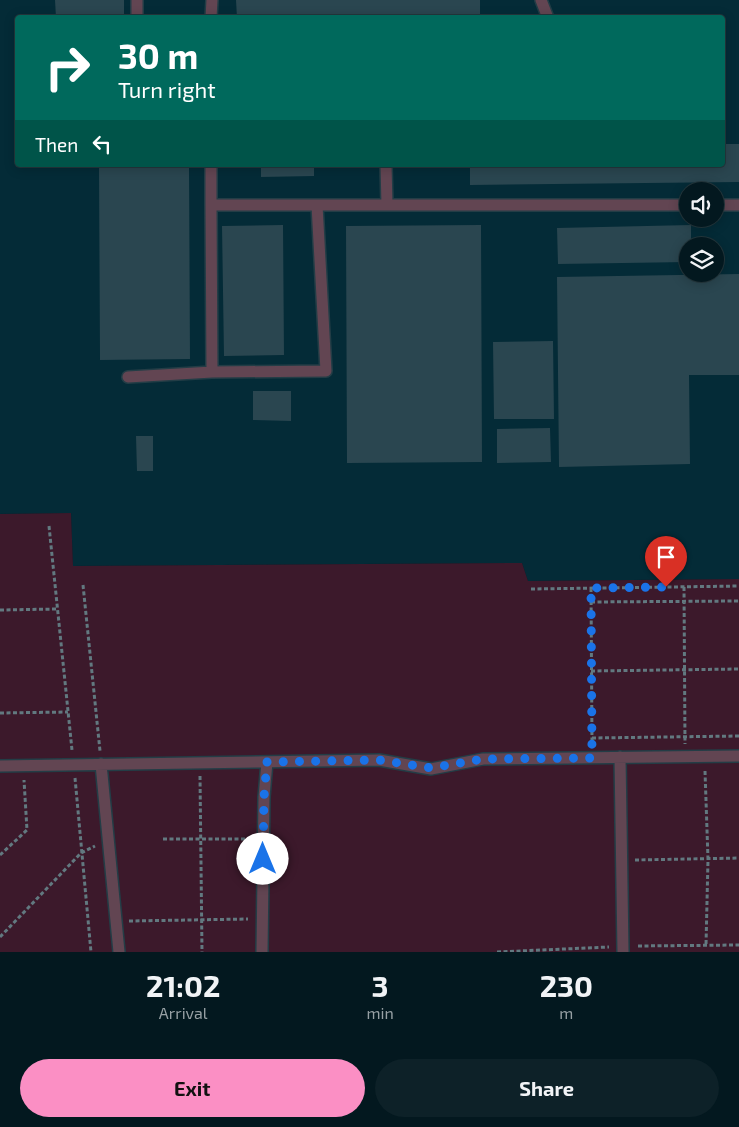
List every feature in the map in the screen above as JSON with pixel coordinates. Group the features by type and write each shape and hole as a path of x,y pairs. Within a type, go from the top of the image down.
{"lane":[{"path":"137,0 137,15"},
{"path":"212,0 212,15"},
{"path":"541,0 547,15"},
{"path":"211,167 212,372"},
{"path":"386,167 387,205"},
{"path":"210,205 679,205"},
{"path":"128,377 212,372 326,371 317,205"},
{"path":"724,205 739,205"},
{"path":"0,766 379,760 431,768 483,759 739,756"},
{"path":"620,757 623,952"},
{"path":"262,952 263,839 267,762"},
{"path":"101,764 118,952"}],"path":[{"path":"49,526 91,952"},
{"path":"83,585 101,764"},
{"path":"532,589 739,586"},
{"path":"684,587 685,757"},
{"path":"591,588 592,758"},
{"path":"591,602 739,601"},
{"path":"0,610 57,609"},
{"path":"591,671 739,669"},
{"path":"0,713 68,712"},
{"path":"592,738 739,736"},
{"path":"705,756 708,859 706,945"},
{"path":"199,763 202,952"},
{"path":"0,855 27,830 22,765"},
{"path":"163,838 263,839"},
{"path":"0,937 82,853 108,839"},
{"path":"622,860 739,858"},
{"path":"116,921 262,918"}],"shaded area":[{"path":"0,0 739,0 739,579 528,581 522,563 73,566 71,513 0,514"},
{"path":"71,513 73,566 522,563 528,581 739,579 739,952 0,952 0,514"}],"building":[{"path":"55,0 124,0 124,15 56,15"},
{"path":"236,0 480,0 480,15 237,15"},
{"path":"725,144 739,144 739,182 470,185 470,167 725,167"},
{"path":"99,167 189,167 190,359 100,360"},
{"path":"261,167 314,167 314,176 261,177"},
{"path":"283,225 284,355 224,356 222,226"},
{"path":"481,225 482,462 347,463 346,226"},
{"path":"679,225 679,227 691,227 691,237 679,237 679,262 558,264 557,228"},
{"path":"724,274 739,274 739,375 689,375 690,464 559,467 557,277 679,275 679,282 724,282"},
{"path":"553,341 554,419 494,419 493,342"},
{"path":"253,391 291,391 291,421 253,420"},
{"path":"550,428 551,462 497,463 497,429"},
{"path":"136,436 153,436 153,471 137,471"}],"route":[{"path":"263,859 264,797 267,762 379,760 431,768 483,759 592,758 591,588 666,587"}]}
